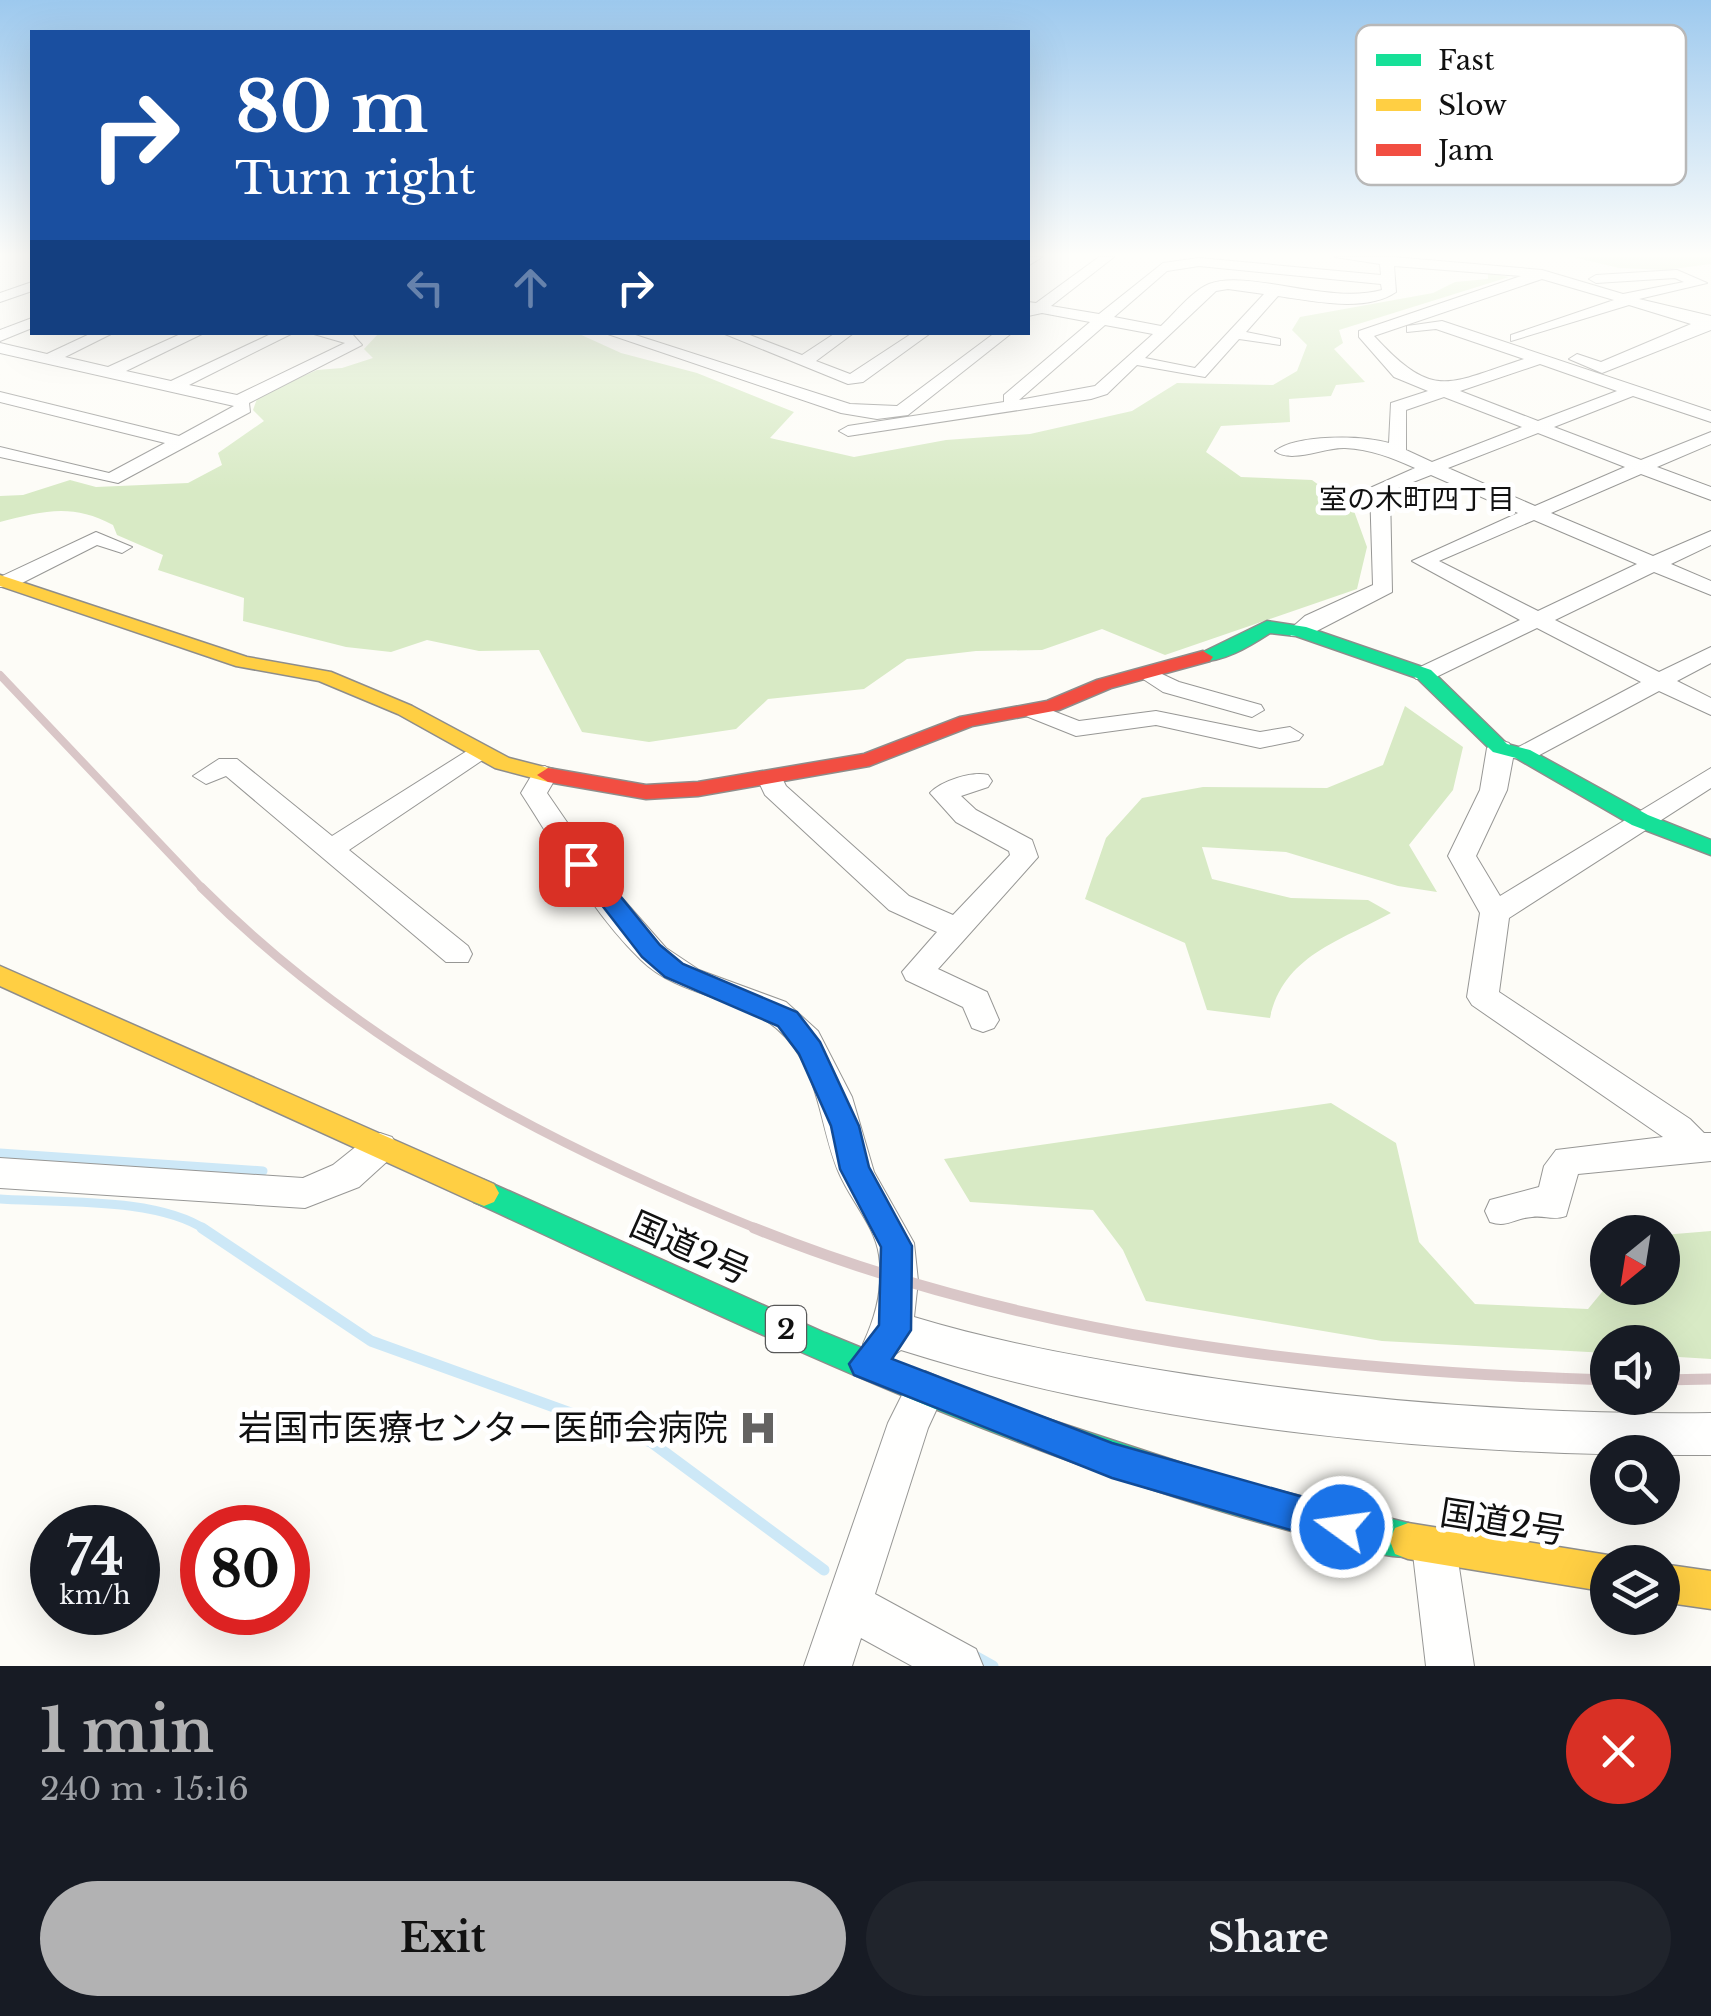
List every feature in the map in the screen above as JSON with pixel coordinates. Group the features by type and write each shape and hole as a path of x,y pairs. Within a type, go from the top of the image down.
{"main road":[{"path":"3,581 243,662 324,676 405,710 478,752 545,774 646,792 770,778 869,760 967,721 1035,711 1104,684 1149,675 1241,644 1266,628 1299,631 1424,674 1512,751 1640,820 1711,848"},
{"name":"国道2号","path":"0,975 925,1391 1112,1460 1311,1520 1434,1547 1590,1571"},
{"path":"1680,1586 1711,1590"}],"street":[{"path":"48,359 101,335"},
{"path":"110,372 193,335"},
{"path":"174,386 282,335"},
{"path":"5,353 240,400 354,345 354,340 329,335"},
{"path":"617,335 848,410 895,418 1002,335"},
{"path":"734,335 857,378 920,335"},
{"path":"756,344 770,335"},
{"path":"803,362 844,335"},
{"path":"1014,405 1010,399 1085,335"},
{"path":"848,430 895,418 1014,405 1101,390 1159,335"},
{"path":"1134,360 1199,374 1234,335"},
{"path":"1239,335 1274,342"},
{"path":"1366,338 1382,335"},
{"path":"1468,335 1711,417"},
{"path":"1507,335 1602,368 1689,335"},
{"path":"1517,338 1526,335"},
{"path":"1612,384 1696,335"},
{"path":"1366,338 1393,371 1711,494"},
{"path":"904,346 970,360"},
{"path":"1212,359 1242,365"},
{"path":"1392,450 1398,448 1397,408 1539,359"},
{"path":"1299,631 1304,624 1352,609 1384,587 1386,554 1377,490 1632,390"},
{"path":"1681,406 1711,394"},
{"path":"0,397 179,441"},
{"path":"0,452 111,479 244,408 240,400"},
{"path":"1711,438 1422,560 1711,708"},
{"path":"1284,451 1342,442 1392,450 1711,589"},
{"path":"1424,674 1711,536"},
{"path":"3,581 96,538 122,547"},
{"path":"1704,1148 1483,997 1496,913 1462,856 1487,810 1502,760 1512,751 1660,683 1711,654"},
{"path":"1149,675 1171,687 1252,710"},
{"path":"1035,711 1076,729 1156,718 1260,740 1290,735"},
{"path":"330,850 478,752"},
{"path":"206,776 228,766 458,954"},
{"path":"545,774 534,792 581,864 651,951 674,970 704,986 750,1000 788,1019 810,1050 845,1126 854,1169 897,1246 895,1330 866,1364"},
{"path":"1496,913 1711,776"},
{"path":"770,778 774,789 899,903 956,928"},
{"path":"979,781 943,793 966,816 1022,846 1024,857 917,972 976,1000 983,1020"},
{"path":"0,1173 225,1191 305,1193 346,1176 380,1147"},
{"path":"1504,1211 1532,1201 1553,1206 1562,1166 1568,1160 1704,1148"},
{"path":"895,1330 959,1352 1114,1382 1379,1423 1498,1432 1711,1434"},
{"path":"828,1666 909,1423 925,1391"},
{"path":"1434,1547 1442,1574 1450,1666"},
{"path":"848,1605 959,1666"}],"green space":[{"path":"377,335 581,335 621,353 697,373 794,412 770,438 854,457 946,440 1030,434 1132,411 1177,383 1273,385 1297,371 1307,345 1297,335 1340,335 1343,343 1334,349 1365,382 1336,385 1331,396 1289,399 1290,422 1221,426 1206,452 1241,477 1312,480 1354,511 1367,547 1357,589 1165,655 1102,629 1042,650 976,651 907,659 864,689 768,699 736,729 649,742 582,732 539,650 479,651 427,640 391,652 346,647 243,621 244,598 158,570 163,555 117,535 113,525 98,518 57,511 0,522 0,496 23,495 70,480 96,487 188,483 222,465 218,453 264,421 253,410 258,396 317,370 342,368 373,358 364,349"},
{"path":"1405,706 1463,747 1453,790 1409,845 1437,892 1398,886 1286,852 1202,847 1212,879 1291,898 1368,900 1391,913 1334,942 1301,965 1287,979 1270,1018 1207,1010 1185,943 1085,899 1106,838 1142,798 1203,787 1327,788 1383,765"},
{"path":"1331,1103 1396,1143 1419,1242 1475,1304 1588,1309 1591,1305 1680,1305 1680,1234 1711,1231 1711,1359 1680,1357 1680,1325 1590,1325 1590,1352 1382,1341 1146,1301 1123,1250 1093,1210 970,1202 944,1159"}],"waterway":[{"path":"0,1153 263,1171"},
{"path":"0,1199 135,1207 186,1219 206,1230"},
{"path":"202,1228 371,1341 651,1442 824,1570"},
{"path":"975,1656 993,1666"}],"railway":[{"path":"0,675 202,888"},
{"path":"202,888 327,997 463,1087 608,1164 760,1230"},
{"path":"754,1228 856,1265 1067,1322 1282,1357 1391,1368 1590,1379"},
{"path":"1680,1380 1711,1379"}],"traffic: fast":[{"path":"1203,657 1241,644 1267,627 1299,631 1424,674 1500,748 1523,754 1640,820 1711,848"},
{"path":"484,1193 814,1344 984,1414 1164,1476 1408,1541"}],"traffic: slow":[{"path":"0,580 243,662 324,676 405,710 502,763 548,775"},
{"path":"0,975 484,1193"},
{"path":"1408,1541 1590,1571"},
{"path":"1680,1586 1711,1590"}],"traffic: jam":[{"path":"548,775 646,792 698,789 869,760 967,721 1052,706 1104,684 1203,657"}],"place":[{"name":"岩国市医療センター医師会病院","path":"758,1428"}],"district":[{"name":"室の木町四丁目","path":"1417,499"}],"route":[{"path":"581,864 651,951 674,970 788,1019 810,1050 845,1126 854,1169 897,1246 895,1330 866,1364 925,1391 1112,1460 1342,1527"}]}
